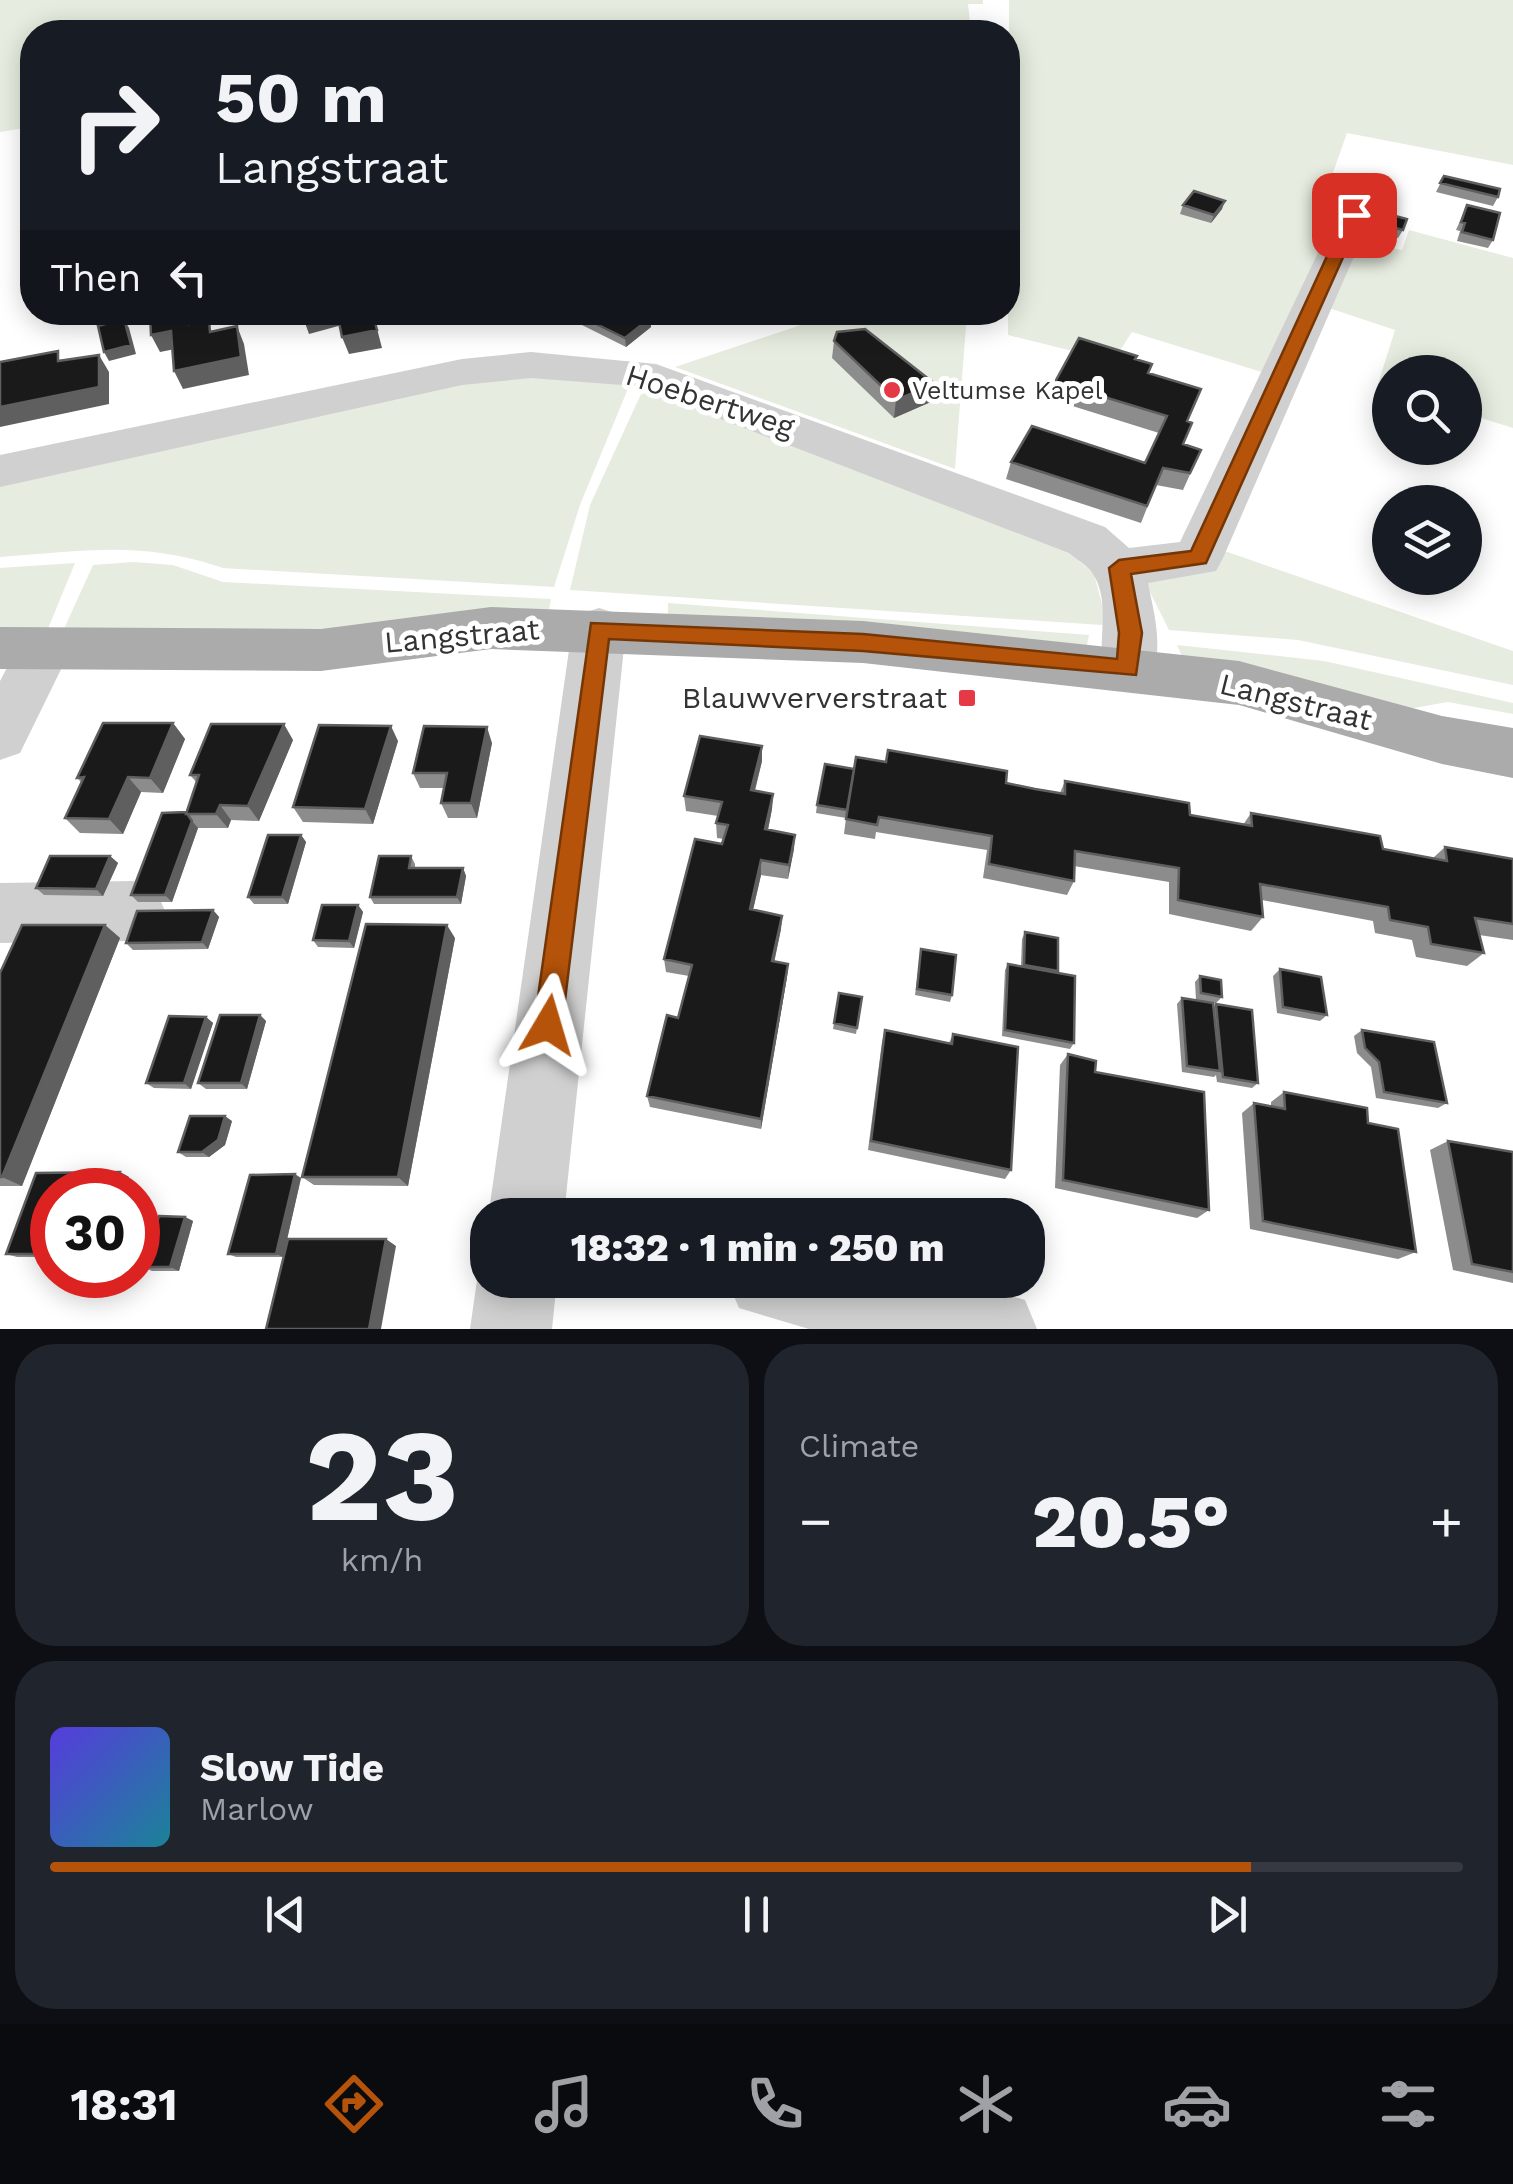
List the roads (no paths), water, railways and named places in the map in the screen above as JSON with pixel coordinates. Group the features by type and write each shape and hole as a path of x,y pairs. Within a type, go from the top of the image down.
{"main road":[{"name":"Langstraat","path":"22,648 321,650 491,628 863,642 1239,683 1442,740 1513,753"}],"street":[{"path":"1128,669 1130,633 1119,568 1198,558 1354,215"},
{"name":"Hoebertweg","path":"0,471 462,372 531,365 609,368 663,380 1059,526 1087,540 1119,568"},
{"path":"527,1198 599,630"},
{"path":"0,736 22,648"},
{"path":"0,913 133,911"},
{"path":"511,1329 515,1298"},
{"path":"851,1298 996,1329"}],"place":[{"name":"Veltumse Kapel","path":"892,390"},
{"name":"Blauwververstraat","path":"967,698"}]}
